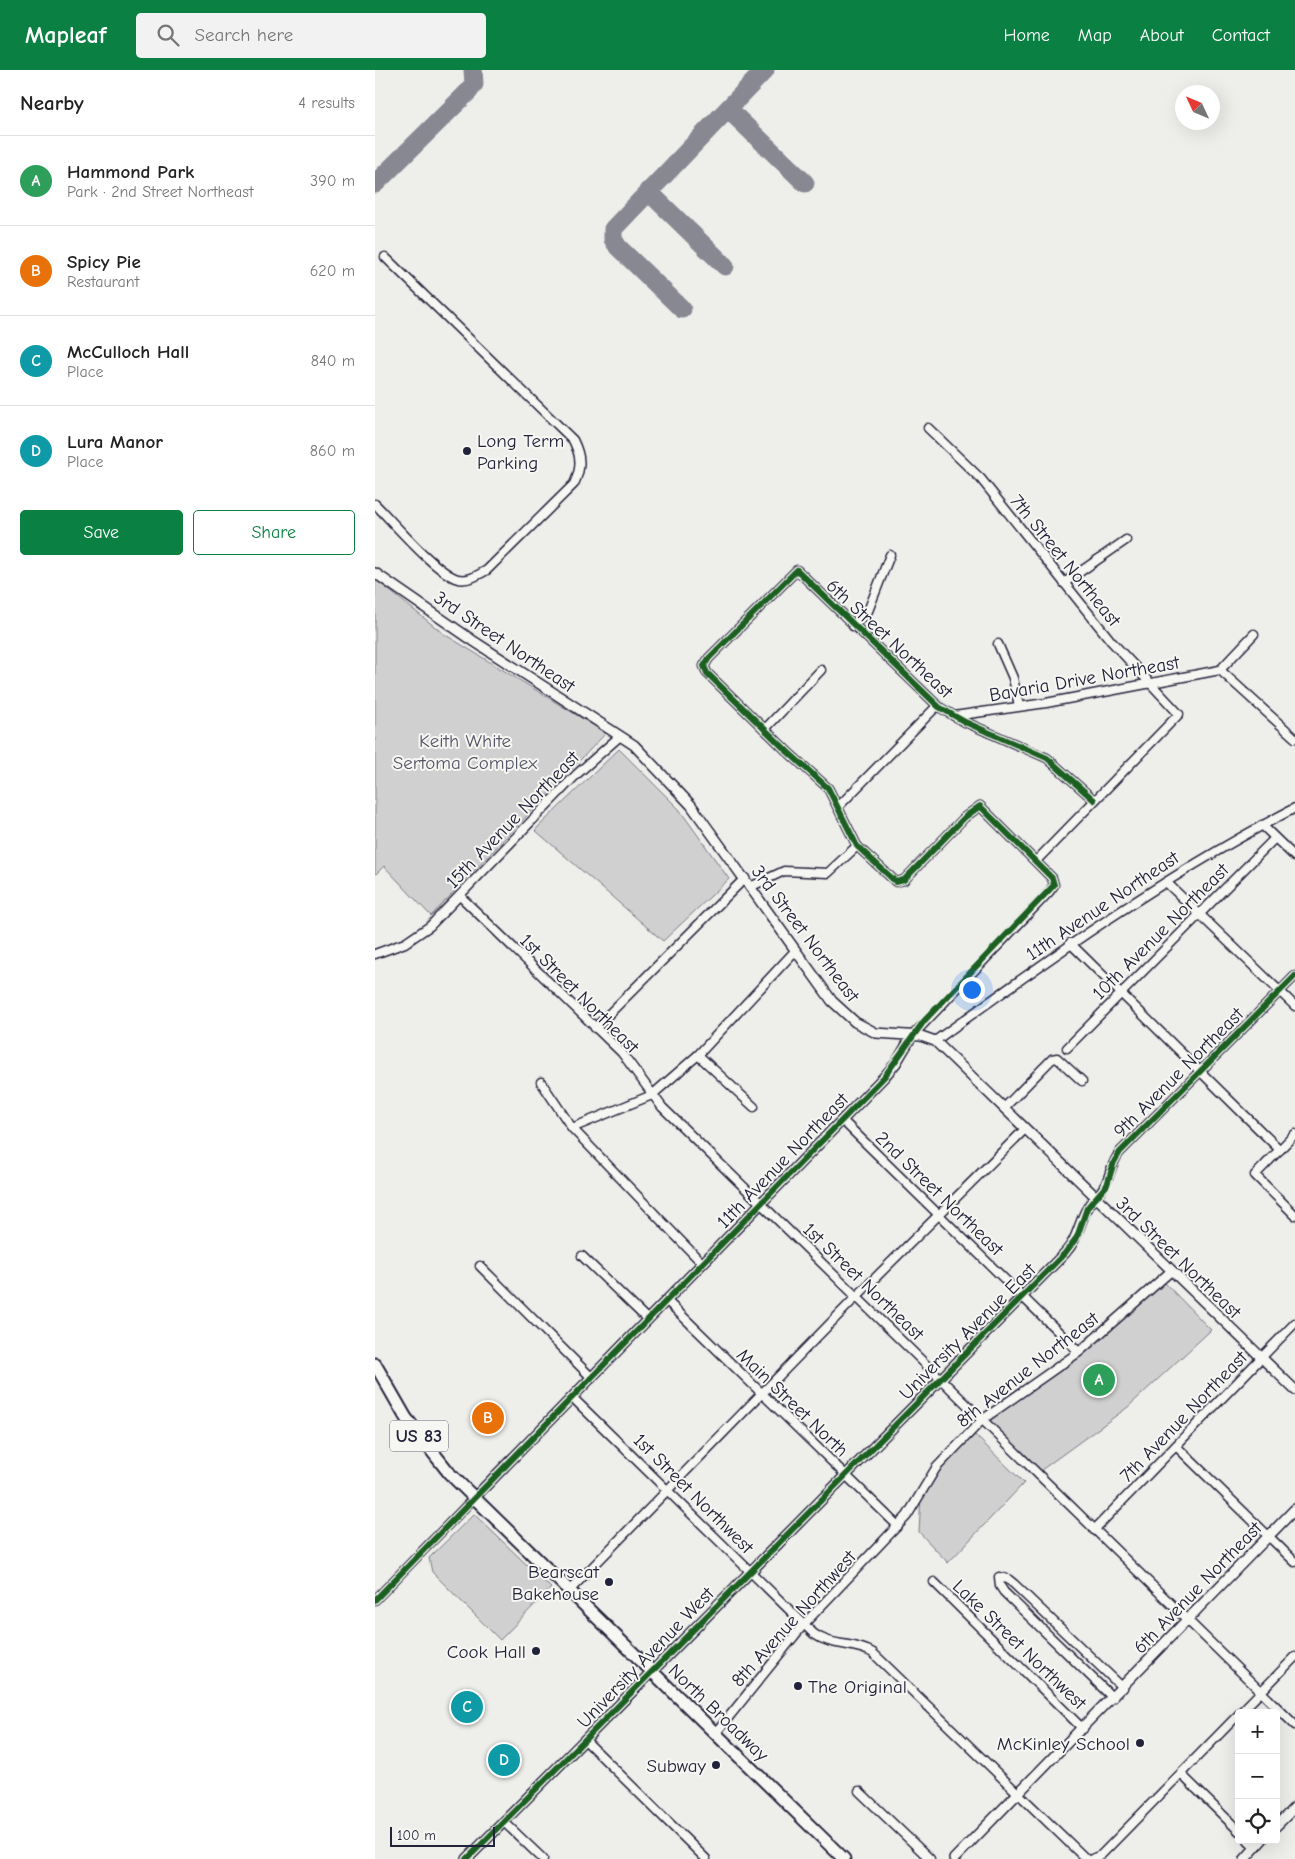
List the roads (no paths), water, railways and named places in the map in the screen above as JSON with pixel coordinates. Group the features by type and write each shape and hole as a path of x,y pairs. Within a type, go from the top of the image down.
{"main road":[{"name":"North Broadway","path":"375,1364 397,1404 421,1439 474,1498 844,1859"}],"street":[{"path":"375,504 439,568 459,579 474,578 487,570 574,484 579,473 580,463 579,452 573,440 385,257"},
{"name":"7th Street Northeast","path":"928,428 981,479 1111,641 1179,714 1094,800"},
{"path":"1065,584 1126,540"},
{"path":"853,626 868,611 890,555"},
{"name":"6th Street Northeast","path":"765,730 707,673 704,666 709,658 797,570 937,706 954,716 1047,758 1094,800"},
{"name":"3rd Street Northeast","path":"375,573 619,737 634,745 664,774 691,805 832,1001 855,1022 876,1032 925,1037 935,1042 1295,1390"},
{"path":"1254,634 1220,670 1295,738"},
{"path":"998,644 1013,678 1019,706"},
{"path":"821,670 765,730 828,788 857,846 879,868 895,882 904,880 965,817 980,806 1036,861 1052,878 1055,885 913,1036"},
{"name":"Bavaria Drive Northeast","path":"954,716 1220,670"},
{"path":"838,807 937,706"},
{"name":"15th Avenue Northeast","path":"375,954 405,943 430,926 577,774 619,737"},
{"path":"1036,861 1094,800"},
{"name":"11th Avenue Northeast","path":"935,1042 1070,943 1196,862 1295,808"},
{"path":"1262,825 1295,857"},
{"name":"10th Avenue Northeast","path":"1067,1048 1275,838"},
{"path":"750,887 784,871 828,873 857,846"},
{"path":"595,1028 745,878"},
{"path":"1166,882 1295,1006"},
{"name":"1st Street Northeast","path":"460,896 621,1053 652,1095 760,1203 1295,1725"},
{"path":"1070,943 1279,1150"},
{"path":"572,1128 652,1095 698,1055 795,951"},
{"name":"9th Avenue Northeast","path":"1095,1198 1107,1185 1114,1162 1120,1152 1295,976"},
{"name":"11th Avenue Northeast","path":"474,1498 885,1077 913,1036"},
{"path":"698,1055 754,1107"},
{"path":"1004,1108 1052,1059 1057,1058 1082,1081"},
{"path":"541,1082 572,1128 702,1263"},
{"name":"2nd Street Northeast","path":"842,1120 1079,1352"},
{"path":"569,1591 856,1297 1025,1128"},
{"path":"1295,1134 1255,1176 1295,1215"},
{"name":"University Avenue East","path":"846,1475 1072,1246 1085,1212 1095,1198"},
{"path":"582,1256 648,1320"},
{"path":"480,1266 592,1378"},
{"name":"8th Avenue Northeast","path":"899,1526 911,1511 936,1468 982,1420 1079,1352 1171,1272"},
{"name":"Main Street North","path":"666,1300 899,1526"},
{"name":"7th Avenue Northeast","path":"1095,1530 1295,1323"},
{"name":"1st Street Northwest","path":"573,1398 804,1624 824,1640 861,1648 873,1654 1087,1859"},
{"path":"1176,1446 1295,1562"},
{"name":"University Avenue West","path":"467,1859 846,1475"},
{"path":"375,1600 474,1498"},
{"name":"6th Avenue Northeast","path":"954,1859 1123,1688 1295,1509"},
{"name":"8th Avenue Northwest","path":"715,1734 804,1624 899,1526"},
{"path":"1113,1698 1004,1592 1000,1586 999,1577 1008,1579 1014,1584 1123,1688"},
{"name":"Lake Street Northwest","path":"934,1582 1083,1729"},
{"path":"1243,1709 1295,1657"},
{"path":"1092,1859 1101,1855 1235,1717"},
{"path":"585,1740 705,1859"},
{"path":"1181,1774 1235,1827"},
{"path":"859,1791 930,1859"},
{"path":"1280,1822 1295,1807"},
{"path":"504,1822 543,1859"},
{"path":"1252,1844 1255,1847"},
{"path":"1245,1859 1258,1844"}],"place":[{"name":"Long Term Parking","path":"467,451"},
{"name":"Hammond Park","path":"1099,1380"},
{"name":"Spicy Pie","path":"488,1418"},
{"name":"Bearscat Bakehouse","path":"609,1582"},
{"name":"Cook Hall","path":"536,1651"},
{"name":"The Original","path":"798,1686"},
{"name":"McCulloch Hall","path":"467,1707"},
{"name":"McKinley School","path":"1140,1743"},
{"name":"Lura Manor","path":"504,1760"},
{"name":"Subway","path":"716,1765"}],"park label":[{"name":"Keith White Sertoma Complex","path":"465,751"}]}
